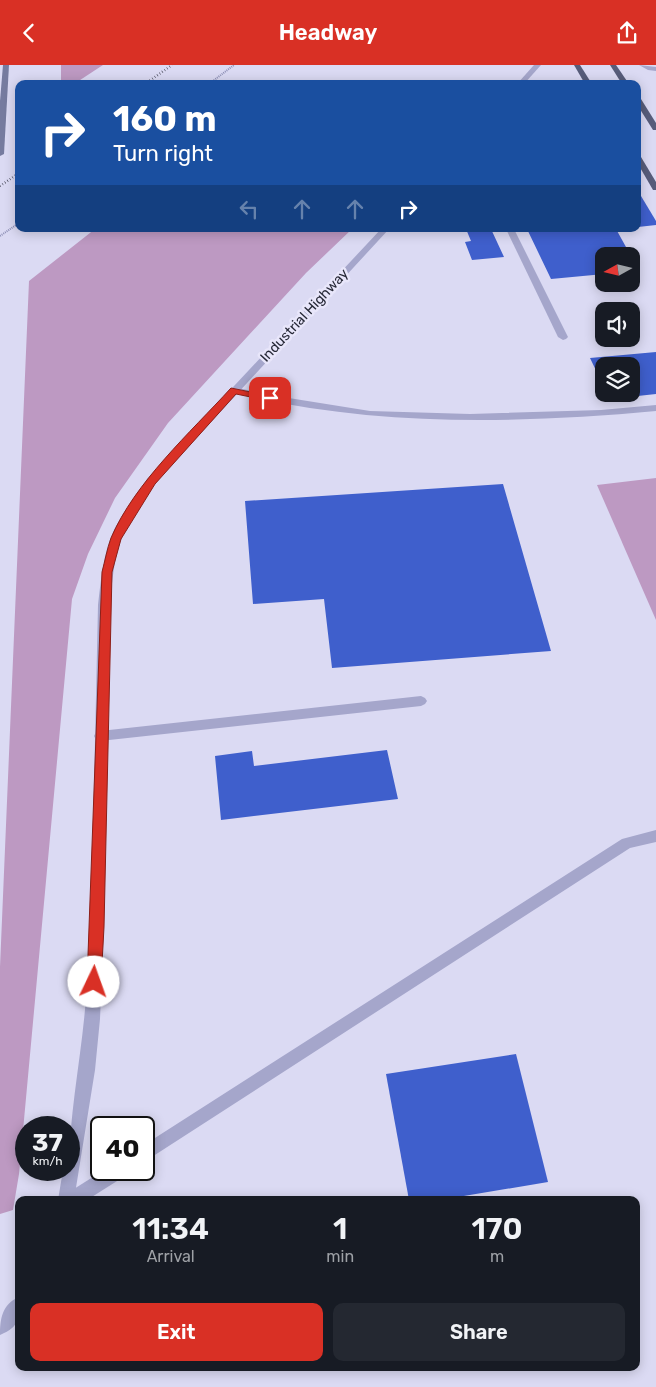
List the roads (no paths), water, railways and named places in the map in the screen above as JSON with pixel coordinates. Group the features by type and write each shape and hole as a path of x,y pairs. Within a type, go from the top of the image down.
{"main road":[{"path":"0,152 6,65"},
{"path":"577,65 586,80"},
{"path":"613,65 623,80"},
{"path":"641,104 653,118 656,128"},
{"path":"641,164 656,188"}],"street":[{"path":"524,80 538,65"},
{"path":"642,65 652,69 656,78"},
{"name":"Industrial Highway","path":"67,1196 87,1070 92,1019 97,927 100,736 107,572 116,539 151,481 382,232"},
{"path":"511,232 563,337"},
{"path":"234,390 270,398 370,414 470,417 601,413 656,408"},
{"path":"100,736 421,701"},
{"path":"155,1147 627,843 656,836"},
{"path":"78,1196 102,1181"},
{"path":"0,1326 15,1311"}],"railway":[{"path":"151,80 172,65"},
{"path":"0,186 15,176"}]}
